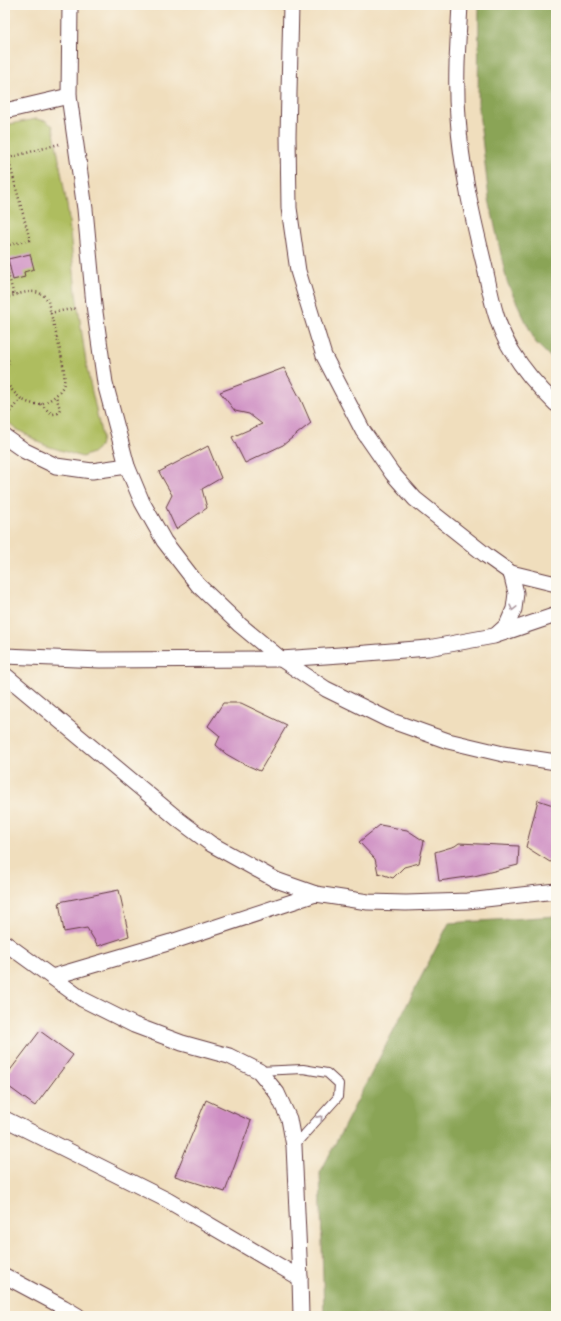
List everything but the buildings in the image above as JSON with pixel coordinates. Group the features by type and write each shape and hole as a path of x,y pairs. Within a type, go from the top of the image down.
{"street":[{"path":"70,5 69,96 84,209 94,305 105,383 127,466 142,502 164,541 194,579 240,625 280,659 326,690 389,720 448,741 503,754 556,762"},
{"path":"291,5 288,136 289,208 298,271 324,356 363,431 392,473 415,499 511,573 556,584"},
{"path":"460,5 457,64 458,117 465,174 480,249 497,320 511,350 535,384 556,404"},
{"path":"5,111 69,96"},
{"path":"5,437 25,451 56,466 92,471 127,466"},
{"path":"494,636 507,625 514,609 516,593 511,573"},
{"path":"5,656 100,660 280,659 355,654 428,648 494,636 556,615"},
{"path":"5,675 179,820 211,844 276,880 316,894 368,902 468,902 556,891"},
{"path":"52,977 171,942 316,894"},
{"path":"5,943 82,999 134,1025 182,1043 229,1056 259,1071 277,1093 289,1119 294,1146 300,1278 300,1316"},
{"path":"5,1119 167,1200 300,1278"},
{"path":"5,1276 78,1316"}],"lane":[{"path":"259,1071 303,1069 327,1073 339,1084 338,1097 294,1146"}],"path":[{"path":"5,246 30,240 6,158 75,140"},
{"path":"5,262 14,296"},
{"path":"5,298 34,291 45,296 48,301 63,370 64,382 61,390 56,396 41,404 32,404 20,399 5,381"},
{"path":"50,314 94,305"},
{"path":"5,356 9,365 5,369"},
{"path":"41,404 53,414 58,413 60,409 56,396"},
{"path":"5,418 20,399"}],"green space":[{"path":"479,5 556,5 556,363 536,343 507,282 489,199 478,103"},
{"path":"36,119 46,121 53,126 68,211 76,293 87,369 102,437 100,446 92,453 82,457 44,445 15,428 5,419 5,125"},
{"path":"556,916 556,1316 324,1316 320,1173 449,923"}]}
